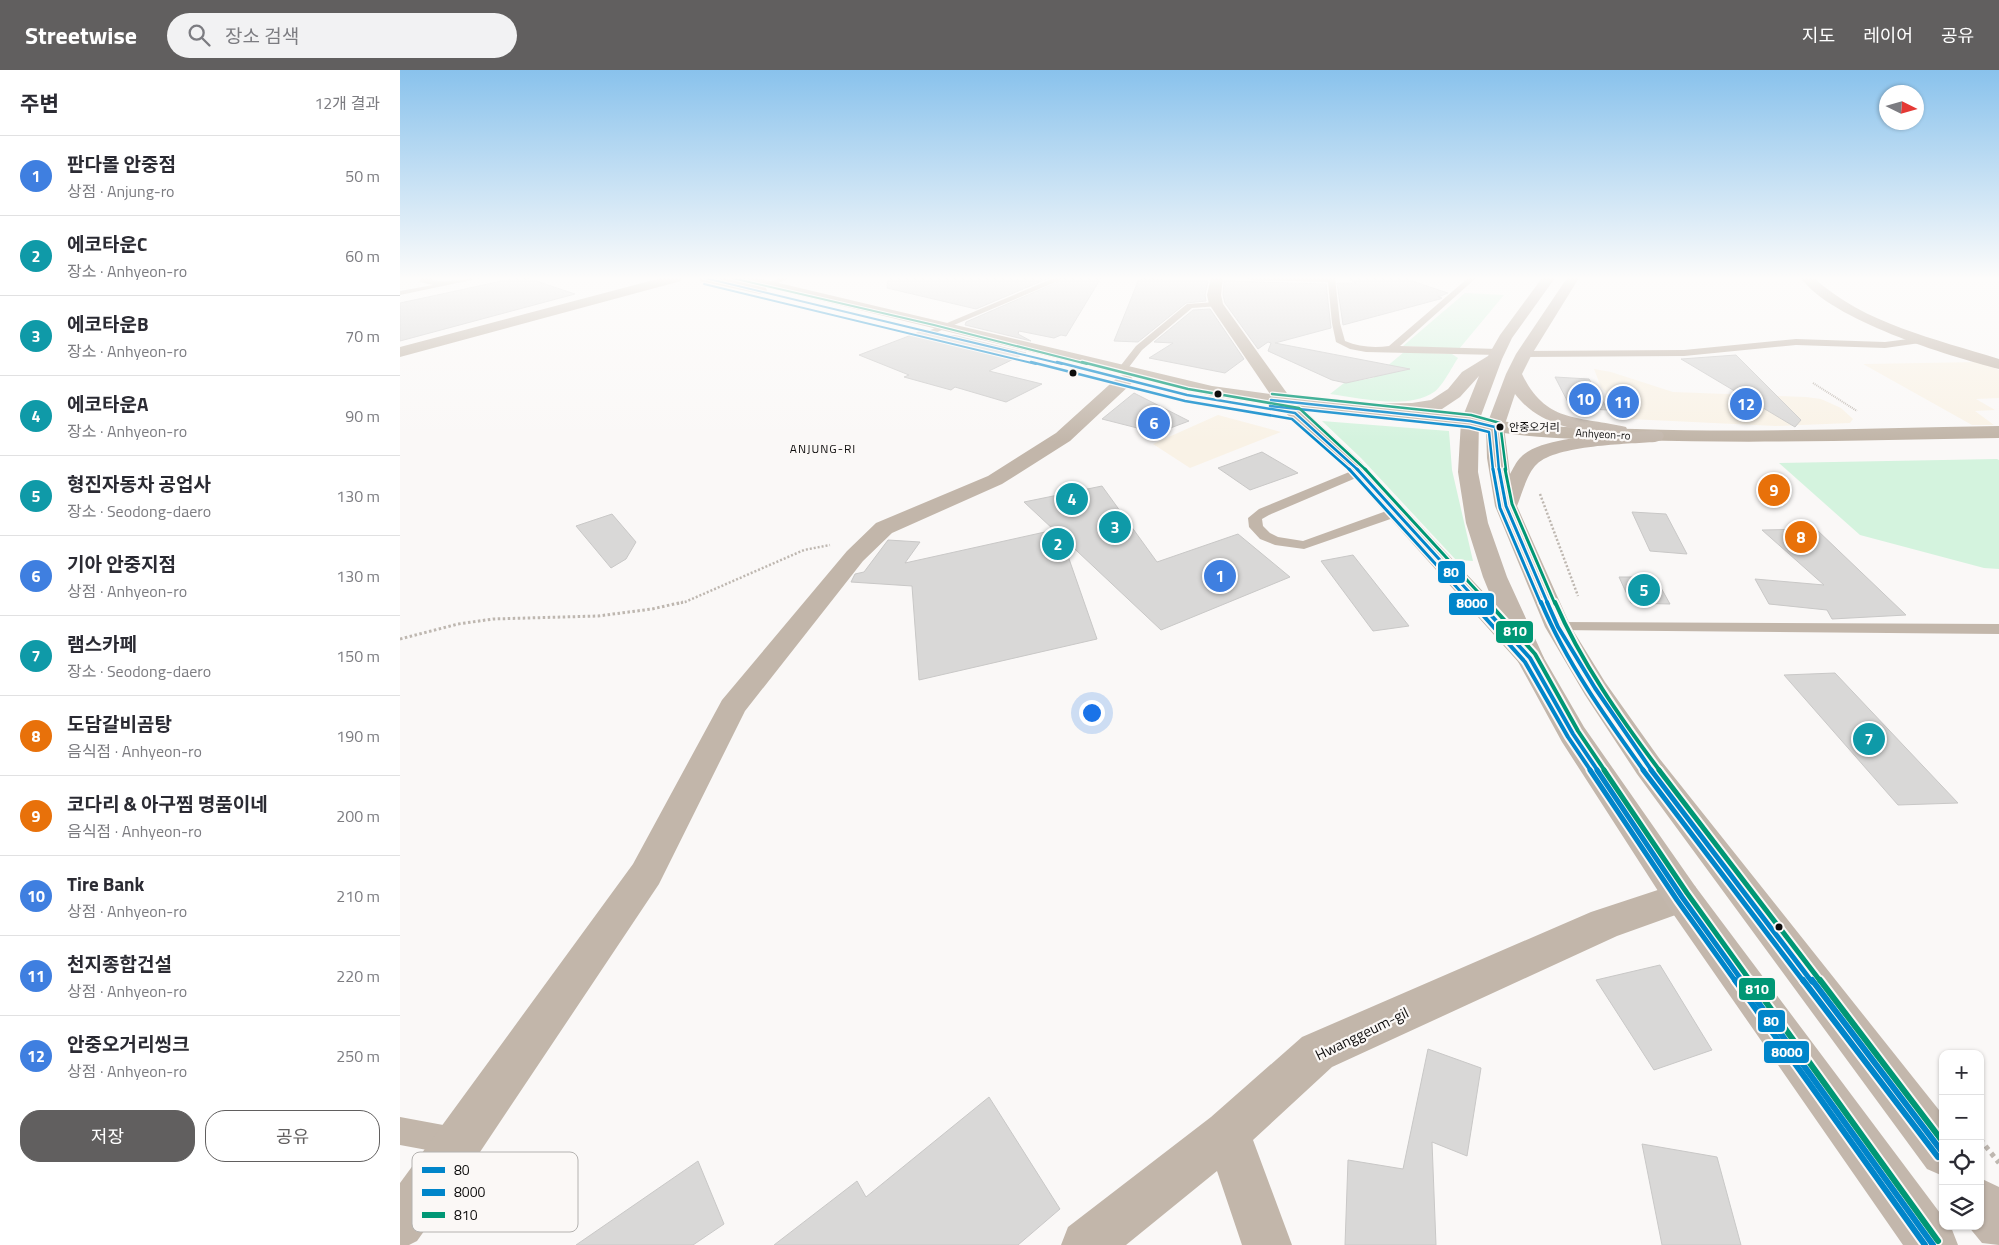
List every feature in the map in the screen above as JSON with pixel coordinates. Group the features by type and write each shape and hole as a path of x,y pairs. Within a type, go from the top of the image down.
{"main road":[{"path":"400,347 453,333"},
{"path":"400,352 471,333"},
{"name":"Anhyeon-ro","path":"952,333 1124,375 1187,395 1478,426 1655,436 1755,437 1999,432"},
{"path":"1237,333 1289,407 1360,472 1530,658"},
{"path":"1509,333 1496,356 1468,472 1478,523 1495,577 1530,658 1573,734 1682,897 1933,1245"},
{"path":"1478,426 1514,374 1538,333"},
{"path":"1355,409 1412,408 1436,404 1454,394 1468,376 1496,356"},
{"path":"1514,374 1524,397 1546,414 1576,423 1655,436"},
{"name":"Anhyeon-ro","path":"1289,407 1355,409 1478,426"},
{"path":"1478,426 1497,458 1506,506 1558,627 1595,688 1648,766 1939,1148"},
{"path":"1506,506 1529,460 1544,452 1574,444 1655,436"},
{"path":"1984,1207 1999,1226"}],"street":[{"path":"1905,333 1999,364"},
{"path":"453,1152 646,874 732,707 855,556 884,528 995,480 1063,438 1124,375"},
{"name":"Hwanggeum-gil","path":"1086,1245 1227,1133 1317,1052 1604,924 1682,897"},
{"path":"1227,1133 1267,1245"},
{"path":"400,1224 412,1208"}],"lane":[{"path":"1124,375 1139,348 1157,333"},
{"path":"1339,333 1341,342 1352,348 1496,356"},
{"path":"1392,349 1410,333"},
{"path":"1524,354 1674,353 1778,343 1885,345 1924,340"},
{"path":"1360,472 1264,512 1255,518 1256,527 1265,536 1275,541 1304,545 1397,512"},
{"path":"1558,627 1999,629"},
{"path":"400,1131 460,1142"}],"path":[{"path":"1813,383 1888,433"},
{"path":"1538,491 1580,603"},
{"path":"400,639 458,624 493,619 598,616 652,609 685,602 804,550 831,544"},
{"path":"1984,1145 1999,1163"}],"shaded area":[{"path":"1981,362 1999,370 1999,398 1976,399 1995,410 1975,411 1994,425 1972,425 1863,364"},
{"path":"1594,369 1611,372 1673,392 1821,399 1841,408 1853,419 1850,423 1776,426 1630,419 1601,387"},
{"path":"1218,415 1281,432 1190,468 1153,444"}],"green space":[{"path":"1418,333 1472,333 1459,349 1403,346"},
{"path":"1404,352 1452,354 1458,358 1440,386 1434,392 1423,397 1398,402 1330,394 1344,383 1373,378"},
{"path":"1322,421 1449,431 1452,470 1473,561 1456,560 1361,458"},
{"path":"1999,460 1999,569 1984,568 1860,535 1779,463"}],"building":[{"path":"400,333 430,333 400,341"},
{"path":"917,333 957,336 1026,353 989,371 1042,384 1006,402 955,387 951,390 904,377 909,375 859,355"},
{"path":"997,333 1018,333 1031,341"},
{"path":"1028,333 1068,333 1066,336 1061,335 1054,338"},
{"path":"1117,333 1149,333 1138,342 1114,341"},
{"path":"1165,333 1226,333 1244,359 1225,373 1149,358 1173,343 1154,342"},
{"path":"1246,333 1313,333 1275,343 1410,369 1346,383 1332,380 1268,351 1271,343 1268,342 1258,349"},
{"path":"1736,355 1801,420 1795,427 1681,359"},
{"path":"1555,377 1589,379 1608,410 1571,408"},
{"path":"1134,393 1189,421 1157,433 1102,419"},
{"path":"1262,452 1298,473 1250,490 1218,468"},
{"path":"1102,486 1157,562 1238,534 1290,577 1161,630 1061,536 1097,639 919,680 912,586 851,582 855,574 864,572 888,540 920,542 905,563 1054,530 1024,502"},
{"path":"1632,512 1666,514 1687,554 1650,551"},
{"path":"612,514 636,542 626,559 611,568 576,526"},
{"path":"1816,529 1906,615 1832,619 1827,610 1769,604 1755,579 1824,585 1762,530"},
{"path":"1353,555 1409,626 1373,631 1321,561"},
{"path":"1619,577 1655,577 1670,604 1631,603"},
{"path":"1835,673 1958,803 1898,805 1784,675"},
{"path":"1660,965 1712,1050 1654,1070 1596,980"},
{"path":"1428,1049 1481,1068 1467,1156 1432,1142 1436,1245 1345,1245 1348,1160 1403,1169"},
{"path":"989,1097 1060,1209 1018,1245 774,1245 857,1181 866,1197"},
{"path":"1642,1144 1717,1157 1741,1245 1662,1245"},
{"path":"698,1161 724,1224 693,1245 576,1245"}],"transit line":[{"name":"8000","path":"913,333 1185,401 1292,419 1350,470 1525,662 1568,737 1677,900 1925,1245"},
{"name":"80","path":"939,333 1187,395 1295,413 1354,466 1530,658 1573,734 1682,897 1933,1245"},
{"name":"810","path":"965,333 1188,389 1299,408 1359,462 1535,654 1578,731 1687,893 1938,1241"},
{"name":"810","path":"1272,394 1471,415 1500,423 1503,457 1512,504 1564,624 1600,685 1653,762 1941,1140"},
{"name":"80","path":"1271,400 1470,421 1495,427 1497,458 1506,506 1558,627 1595,688 1648,766 1939,1148"},
{"name":"8000","path":"1270,406 1469,427 1489,432 1491,459 1500,508 1552,629 1590,691 1643,770 1938,1157"}],"place":[{"name":"Tire Bank","path":"1585,399"},
{"name":"천지종합건설","path":"1623,402"},
{"name":"안중오거리씽크","path":"1746,404"},
{"name":"기아 안중지점","path":"1154,423"},
{"name":"안중오거리","path":"1500,427"},
{"name":"코다리 & 아구찜 명품이네","path":"1774,490"},
{"name":"에코타운A","path":"1072,499"},
{"name":"에코타운B","path":"1115,527"},
{"name":"도담갈비곰탕","path":"1801,537"},
{"name":"에코타운C","path":"1058,544"},
{"name":"판다몰 안중점","path":"1220,576"},
{"name":"형진자동차 공업사","path":"1644,590"},
{"name":"램스카페","path":"1869,739"}],"district":[{"name":"ANJUNG-RI","path":"823,449"}]}
